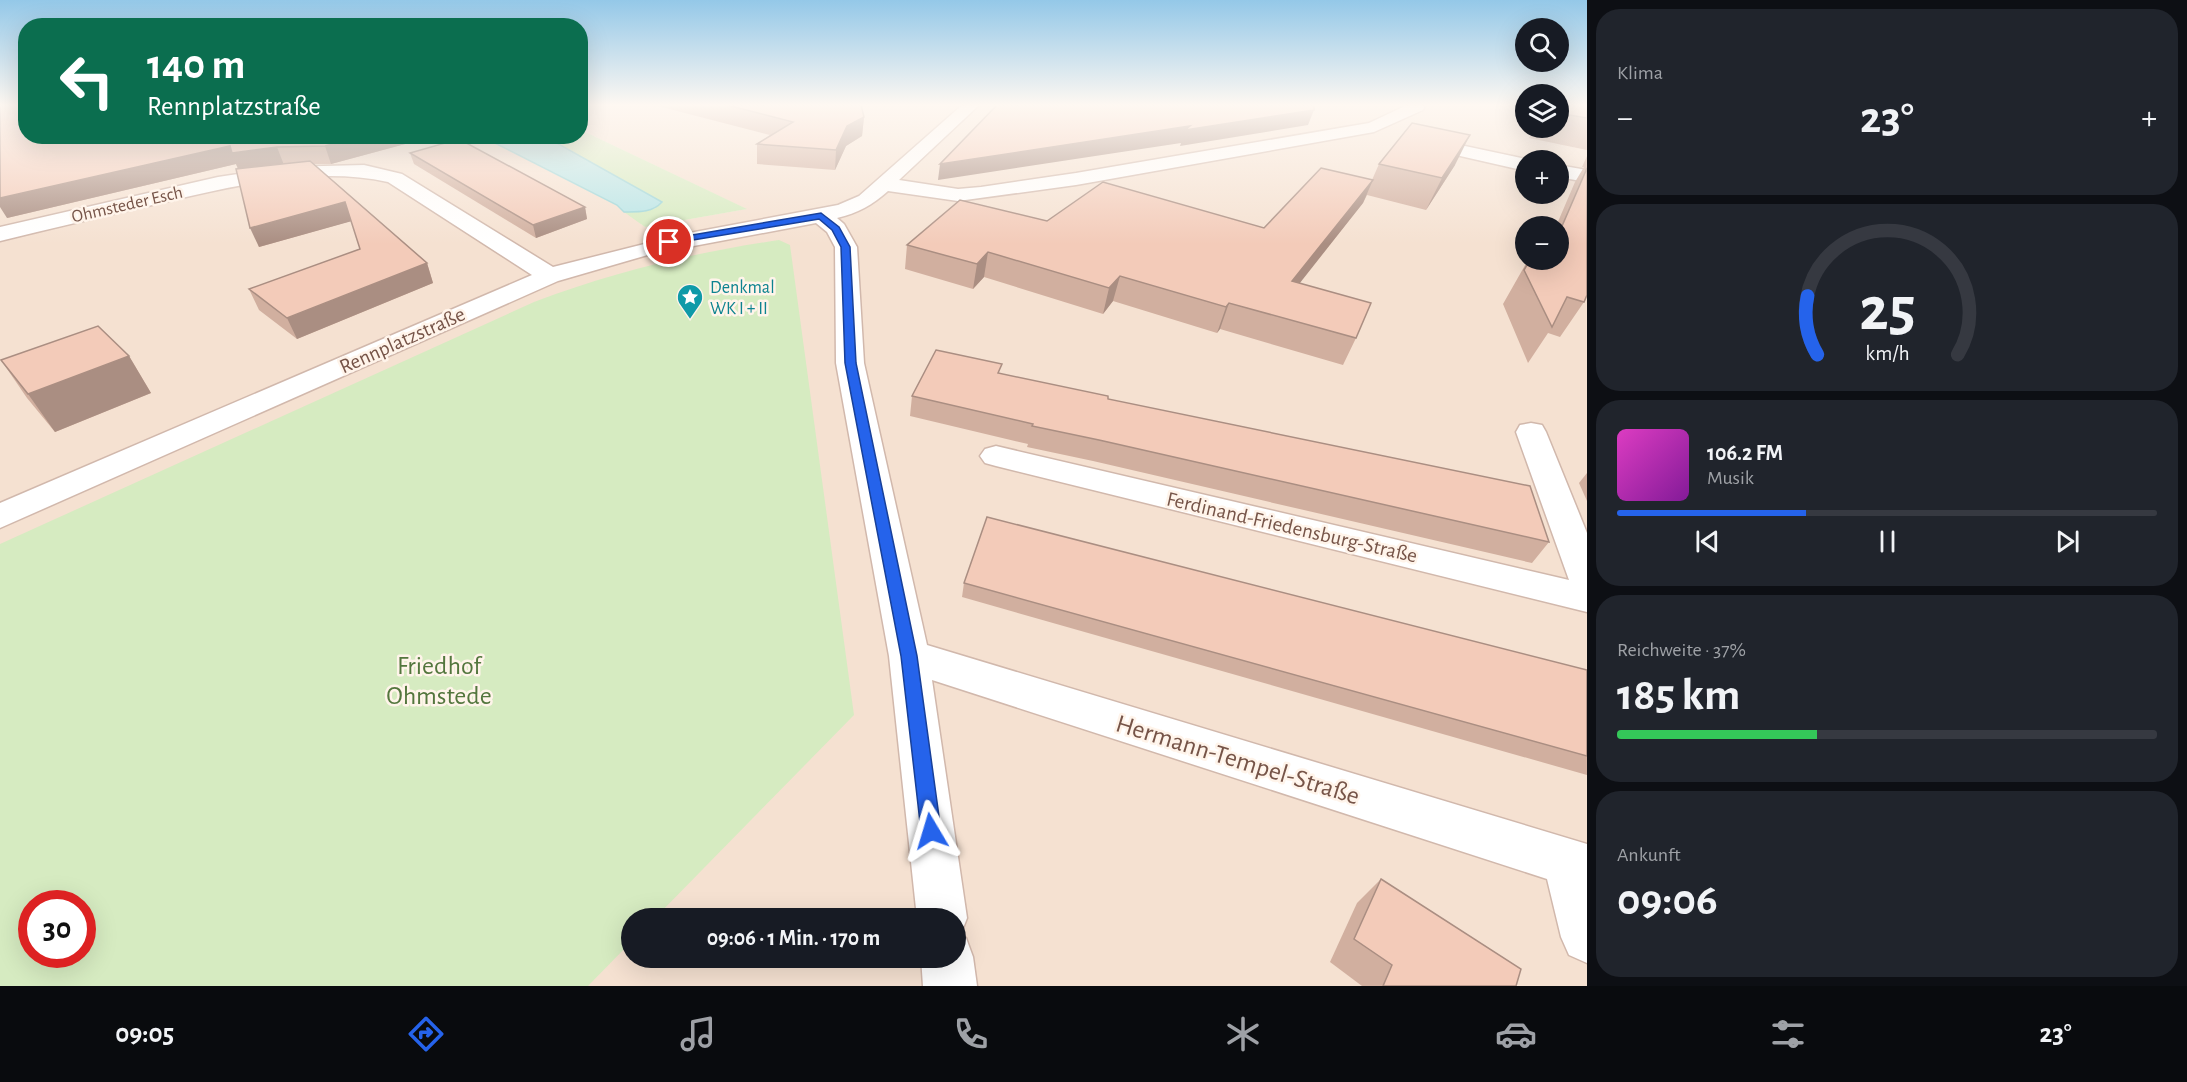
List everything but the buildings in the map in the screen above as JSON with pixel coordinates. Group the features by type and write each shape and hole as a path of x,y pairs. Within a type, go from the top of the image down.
{"street":[{"name":"Rennplatzstraße","path":"0,516 550,276 608,256 669,242 845,210 866,200 918,152"},
{"path":"883,184 949,194 981,193 1231,152"},
{"path":"1459,152 1515,163"},
{"name":"Ohmsteder Esch","path":"0,234 179,191 236,180 315,171 364,171 395,178 550,276"},
{"path":"1569,173 1587,176"},
{"path":"821,216 836,229 846,247 850,363 909,656 941,908"},
{"path":"1531,432 1584,564"},
{"name":"Ferdinand-Friedensburg-Straße","path":"996,456 1587,598"},
{"name":"Hermann-Tempel-Straße","path":"909,656 1577,865 1587,937"},
{"path":"948,968 950,986"}],"shaded area":[{"path":"0,152 513,152 618,205 645,227 746,209 627,152 1515,152 1515,204 1569,204 1569,152 1587,152 1587,986 0,986"}],"green space":[{"path":"569,152 627,152 747,209 645,227 624,212 642,212 656,208"},
{"name":"Friedhof Ohmstede","path":"779,240 790,245 854,715 665,908 621,908 621,952 588,986 0,986 0,544 534,302 625,272 685,257"}],"water":[{"path":"513,152 573,152 662,202 658,206 640,212 624,212 617,205"}],"place":[{"name":"Denkmal WK I + II","path":"690,320"}],"route":[{"path":"669,242 821,216 836,229 846,247 850,363 909,656 931,831"}]}
